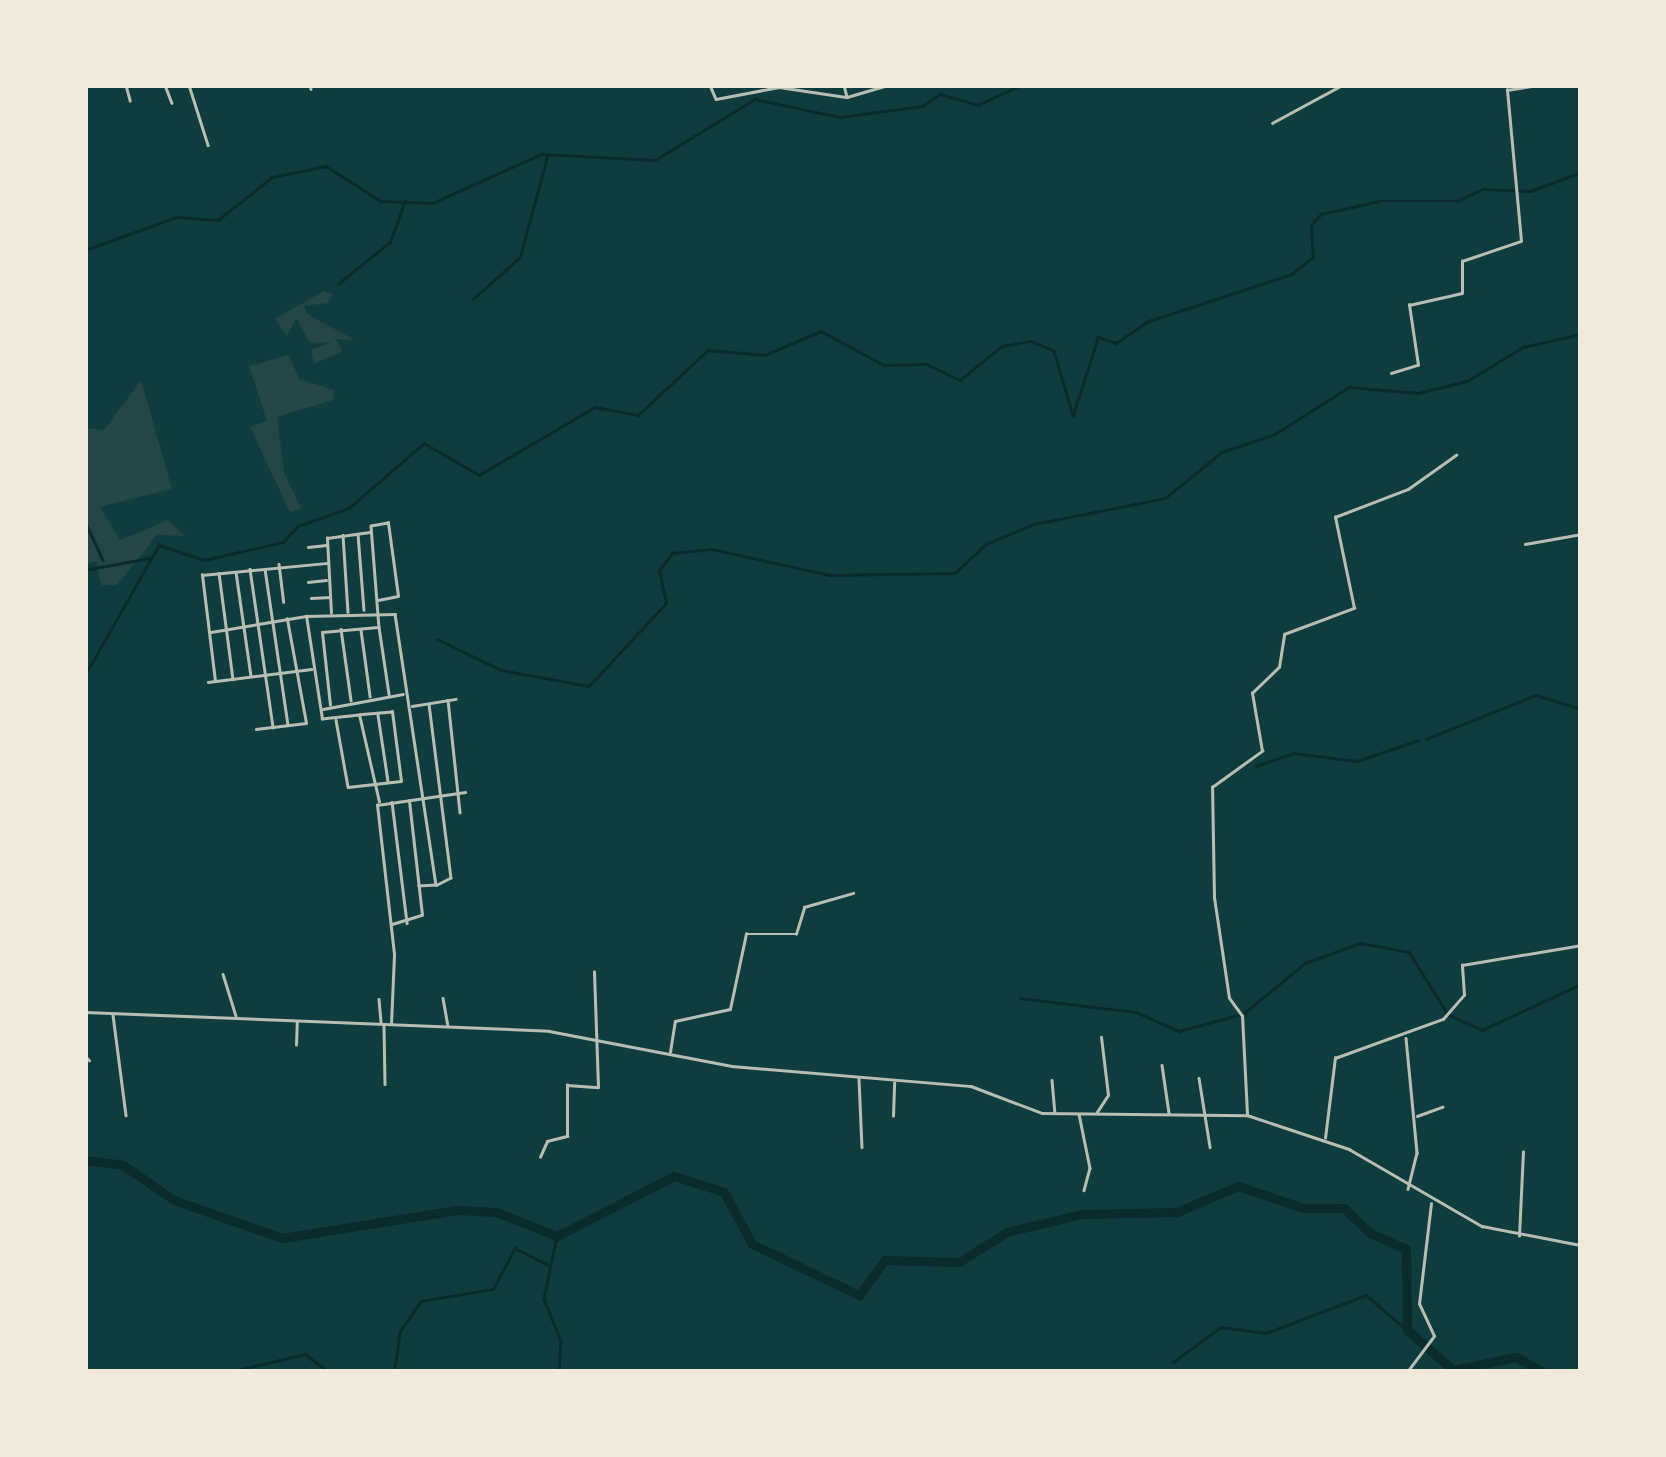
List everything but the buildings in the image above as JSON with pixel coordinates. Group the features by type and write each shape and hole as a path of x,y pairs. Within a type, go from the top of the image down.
{"street":[{"path":"126,85 130,100"},
{"path":"166,85 172,103"},
{"path":"188,85 208,145"},
{"path":"710,85 716,99 751,87 790,87 846,97 869,94 888,85"},
{"path":"733,85 735,92"},
{"path":"809,85 812,93"},
{"path":"827,85 830,96"},
{"path":"844,85 846,97"},
{"path":"867,85 869,94"},
{"path":"1272,123 1342,85"},
{"path":"1390,373 1418,365 1410,306 1462,292 1462,261 1521,241 1507,90 1538,85"},
{"path":"1247,1115 1242,1016 1229,998 1214,898 1212,787 1262,751 1253,689 1279,667 1284,634 1354,608 1335,517 1408,489 1456,455"},
{"path":"378,600 398,596 391,526 374,524 379,627 389,694"},
{"path":"308,547 326,545 343,534 372,532"},
{"path":"358,533 364,612"},
{"path":"343,534 348,612"},
{"path":"1526,544 1581,534"},
{"path":"326,545 332,613"},
{"path":"196,576 279,564 328,563"},
{"path":"279,564 284,602"},
{"path":"264,567 288,725"},
{"path":"250,569 273,727"},
{"path":"235,571 251,676"},
{"path":"219,573 233,679"},
{"path":"202,575 216,681"},
{"path":"308,582 329,580"},
{"path":"312,598 330,596"},
{"path":"209,632 332,613 395,614 404,694 411,706 436,886"},
{"path":"306,616 322,719"},
{"path":"287,619 306,723"},
{"path":"361,627 370,698"},
{"path":"330,706 322,632 379,627"},
{"path":"341,628 352,701"},
{"path":"208,682 312,669"},
{"path":"320,710 404,694"},
{"path":"411,706 454,699"},
{"path":"448,700 460,812"},
{"path":"419,886 436,886 450,878 429,704"},
{"path":"256,728 306,723 322,719 378,713 394,716 403,779 344,783 336,718"},
{"path":"378,713 388,783"},
{"path":"450,716 456,714"},
{"path":"359,715 372,784 380,802 390,924 391,1026"},
{"path":"451,731 458,730"},
{"path":"453,748 460,747"},
{"path":"455,764 462,763"},
{"path":"456,779 464,778"},
{"path":"380,802 465,792"},
{"path":"390,924 422,915 408,800"},
{"path":"392,801 407,922"},
{"path":"670,1052 675,1021 730,1009 746,934 796,934 804,908 853,893"},
{"path":"1325,1138 1335,1058 1405,1036 1443,1019 1464,996 1462,965 1581,946"},
{"path":"540,1157 547,1141 567,1136 567,1085 598,1087 600,1036 594,972"},
{"path":"224,974 236,1017"},
{"path":"443,998 448,1027"},
{"path":"379,999 386,1084"},
{"path":"85,1012 600,1036 670,1052 859,1079 971,1086 1056,1114 1247,1115 1325,1138 1431,1204 1519,1236 1581,1245"},
{"path":"112,1014 126,1115"},
{"path":"296,1045 297,1021"},
{"path":"1405,1036 1415,1116 1408,1189"},
{"path":"1097,1114 1108,1095 1102,1037"},
{"path":"1162,1065 1170,1114"},
{"path":"1199,1078 1210,1147"},
{"path":"859,1079 862,1147"},
{"path":"1052,1080 1056,1114"},
{"path":"892,1116 894,1083"},
{"path":"1415,1116 1442,1107"},
{"path":"1080,1114 1090,1168 1084,1190"},
{"path":"1519,1236 1523,1152"},
{"path":"1407,1372 1423,1358 1432,1342 1419,1304 1431,1204"}],"shaded area":[{"path":"324,291 333,294 328,303 304,306 307,314 355,340 335,339 343,351 314,364 311,350 332,342 310,343 296,318 287,336 275,319"},
{"path":"289,355 299,379 334,390 333,400 277,417 284,473 301,508 290,512 250,427 267,421 249,366"},
{"path":"141,380 172,489 100,507 120,540 168,520 185,536 157,535 117,585 101,585 96,561 85,565 85,428 104,430"}],"waterway":[{"path":"85,250 176,217 218,220 272,177 326,166 381,201 433,203 541,154 655,160 755,99 840,117 922,106 940,94 978,105 1021,85"},
{"path":"473,299 520,257 547,157"},
{"path":"85,675 159,545 204,560 283,542 298,526 349,508 424,443 479,475 595,407 638,415 708,350 765,355 821,331 884,365 926,364 960,380 1002,346 1031,341 1054,351 1073,415 1098,337 1116,343 1149,321 1292,274 1313,257 1311,225 1321,214 1379,201 1457,201 1483,189 1531,191 1581,172"},
{"path":"338,284 390,242 405,201"},
{"path":"437,639 501,670 589,686 666,603 659,571 672,553 712,549 829,575 955,573 986,544 1034,524 1165,498 1222,452 1275,434 1349,387 1418,393 1467,381 1523,347 1581,334"},
{"path":"85,521 103,560"},
{"path":"85,570 149,558"},
{"path":"1426,739 1536,695 1581,709"},
{"path":"1256,766 1293,753 1357,761 1419,740"},
{"path":"1244,1013 1305,963 1361,943 1409,952 1446,1011"},
{"path":"1449,1015 1482,1030 1581,984"},
{"path":"1020,998 1136,1012 1179,1031 1238,1015"},
{"path":"85,1160 123,1165 174,1200 282,1238 457,1210 496,1212 557,1236 674,1176 724,1192 752,1244 859,1295 885,1260 959,1262 1007,1232 1082,1214 1177,1212 1238,1186 1303,1208 1344,1208 1370,1233 1406,1249 1407,1330 1453,1370 1516,1357 1543,1372"},
{"path":"557,1236 544,1299 561,1341 559,1372"},
{"path":"394,1372 400,1331 421,1301 493,1289 515,1248 549,1265"},
{"path":"1173,1362 1221,1327 1266,1333 1366,1295 1407,1330"},
{"path":"229,1372 305,1354 329,1372"}]}
